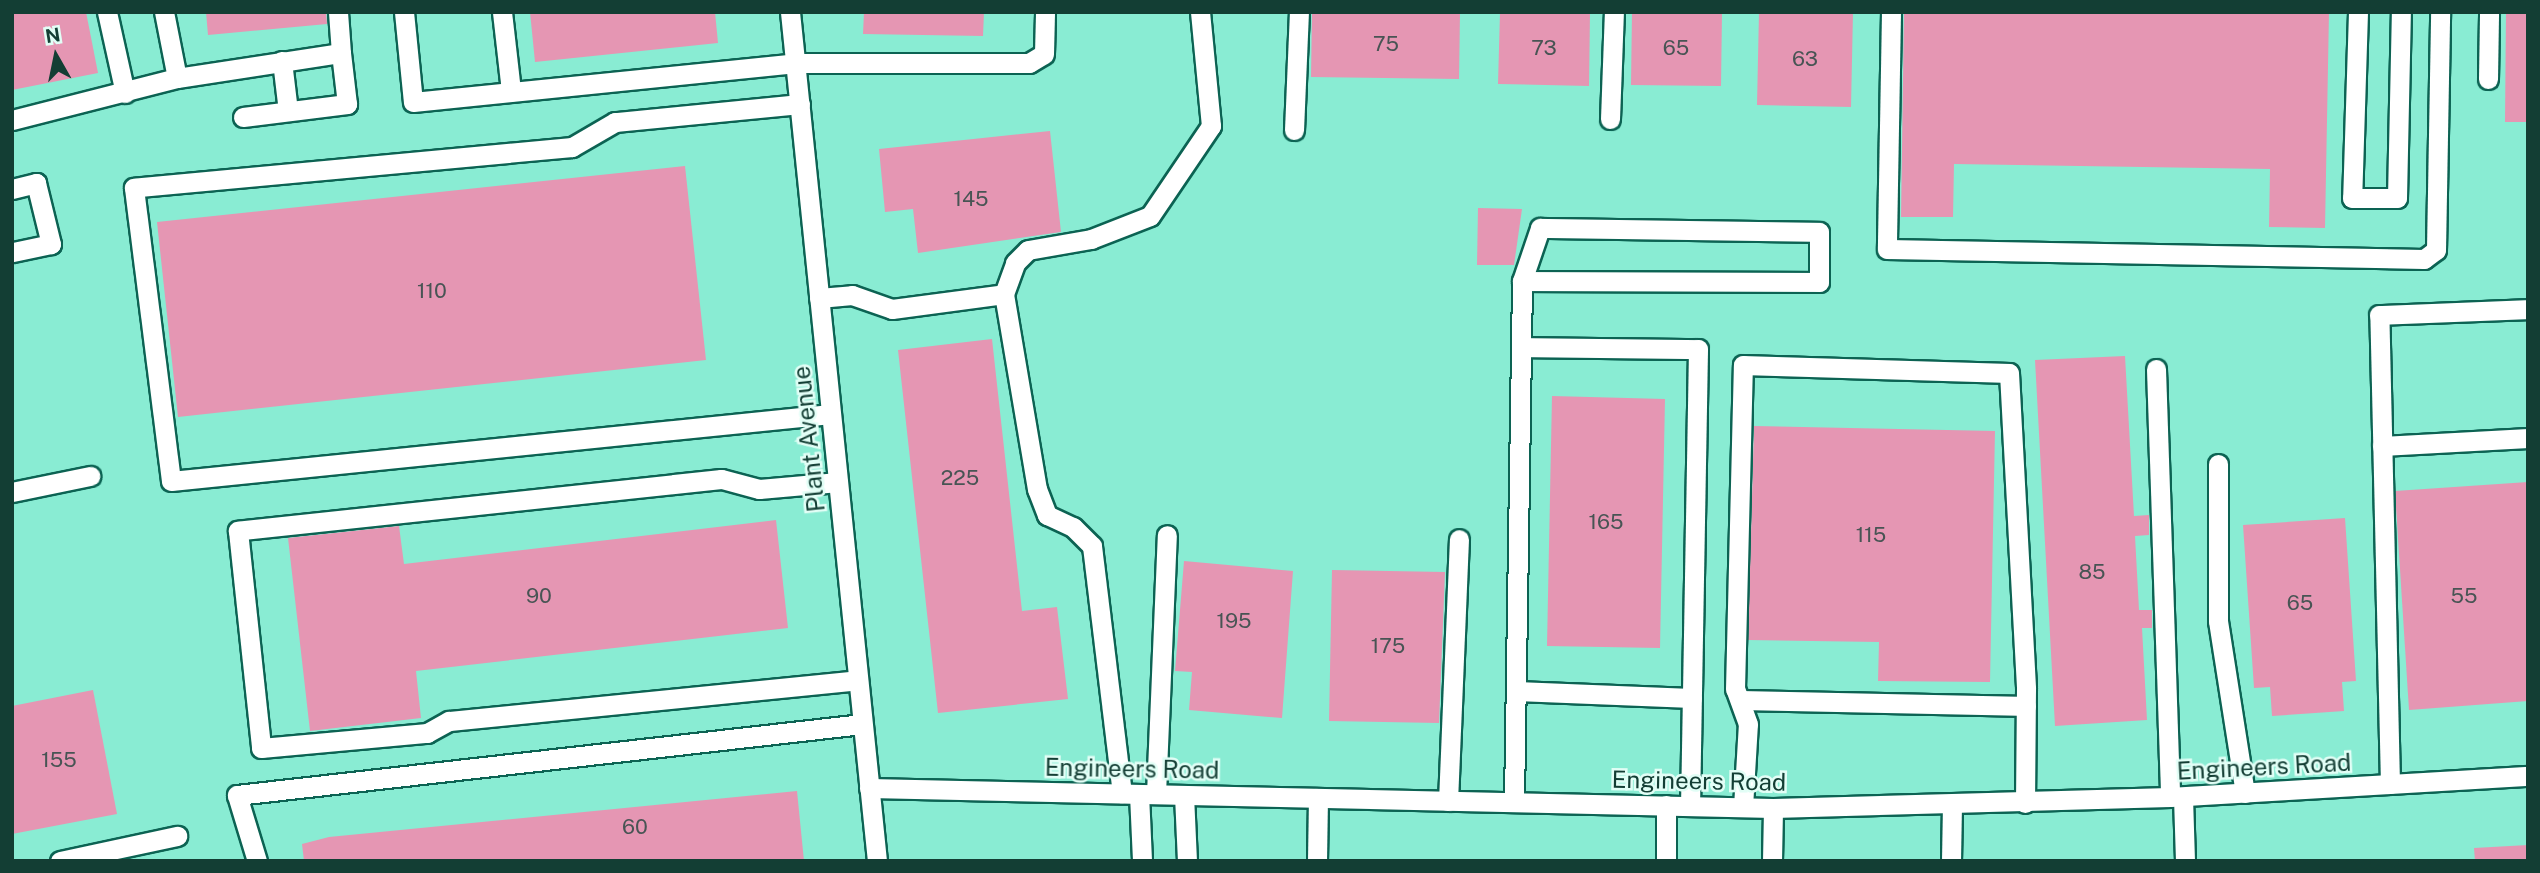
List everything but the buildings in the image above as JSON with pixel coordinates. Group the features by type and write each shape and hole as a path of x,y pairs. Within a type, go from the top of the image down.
{"street":[{"path":"107,12 125,93"},
{"path":"164,12 177,78"},
{"path":"243,117 347,104 338,12"},
{"path":"404,12 413,102 796,62 1029,62 1044,54 1045,12"},
{"path":"502,12 511,91"},
{"name":"Plant Avenue","path":"790,12 877,861"},
{"path":"1142,861 1139,794 1092,546 1073,527 1047,515 1037,489 1004,294 1014,263 1028,250 1091,239 1150,216 1211,126 1200,12"},
{"path":"1294,130 1298,12"},
{"path":"1610,119 1614,12"},
{"path":"1891,12 1887,249 2424,259 2436,250 2440,12"},
{"path":"2358,12 2353,198 2397,198 2401,12"},
{"path":"2488,79 2489,12"},
{"path":"12,120 177,78 341,53"},
{"path":"282,61 288,111"},
{"path":"800,104 615,122 572,147 134,188 171,481 831,414"},
{"path":"12,189 37,183 51,244 12,252"},
{"path":"1514,802 1522,281 1540,228 1819,232 1819,282 1522,281"},
{"path":"819,298 852,295 892,309 1004,294"},
{"path":"2390,784 2379,315 2528,309"},
{"path":"1522,347 1698,349 1690,806"},
{"path":"1743,807 1748,724 1735,689 1744,365 2010,373 2026,706 2025,803"},
{"path":"2156,369 2176,797 2185,861"},
{"path":"2382,446 2528,438"},
{"path":"2218,464 2218,621 2245,793"},
{"path":"12,492 90,476"},
{"path":"838,482 760,489 721,479 238,531 261,748 427,733 449,721 858,680"},
{"path":"1139,794 1167,535"},
{"path":"1448,801 1459,539"},
{"path":"1516,691 1692,698"},
{"path":"1740,700 2026,706"},
{"path":"257,861 237,795 862,724"},
{"name":"Engineers Road","path":"869,788 1773,808 2176,797 2528,776"},
{"path":"1184,795 1187,861"},
{"path":"1317,861 1318,798"},
{"path":"1666,861 1667,805"},
{"path":"1951,861 1952,805"},
{"path":"1772,861 1773,808"},
{"path":"60,861 177,836"}]}
